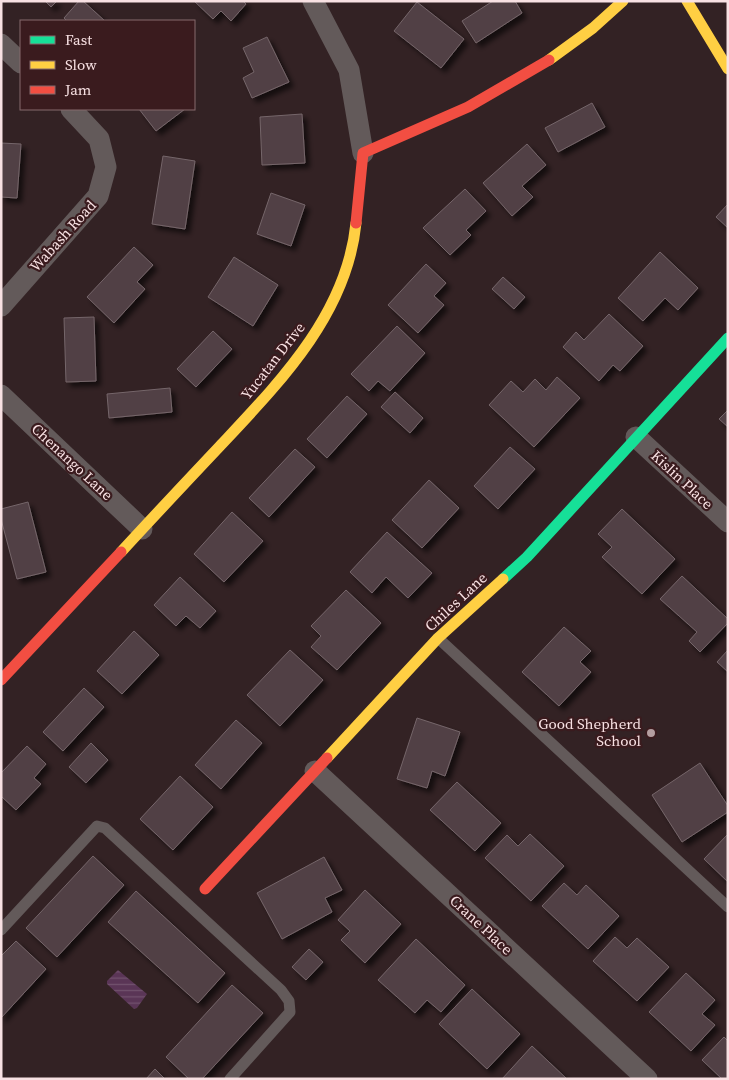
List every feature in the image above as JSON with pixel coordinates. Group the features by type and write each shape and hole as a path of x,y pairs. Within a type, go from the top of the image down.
{"street":[{"path":"313,1 348,70 363,153 437,124 524,79 568,50 623,1"},
{"path":"687,1 728,69"},
{"path":"1,44 20,62"},
{"name":"Wabash Road","path":"1,306 98,196 106,167 99,139 72,110"},
{"name":"Yucatan Drive","path":"1,680 265,398 311,340 334,302 354,242 363,153"},
{"name":"Chiles Lane","path":"205,889 438,638 526,557 728,338"},
{"name":"Chenango Lane","path":"1,395 142,529"},
{"name":"Kislin Place","path":"636,437 728,522"},
{"name":"Crane Place","path":"315,770 647,1079"}],"lane":[{"path":"438,638 728,907"},
{"path":"1,930 91,831 97,826 105,828 281,990 289,1001 290,1012 230,1079"}],"shaded area":[{"path":"118,970 147,994 137,1008 134,1009 107,984 107,981"}],"building":[{"path":"45,1 57,1 51,7"},
{"path":"79,1 83,1 104,20 66,20 64,18"},
{"path":"194,1 243,1 246,4 231,21 221,11 213,19"},
{"path":"493,1 515,1 522,13 476,43 462,21"},
{"path":"417,2 464,39 441,68 394,31"},
{"path":"267,37 289,82 252,98 243,78 254,72 243,48"},
{"path":"592,103 605,127 558,152 545,128"},
{"path":"140,110 184,110 156,131"},
{"path":"302,114 305,163 262,165 260,117"},
{"path":"1,143 21,144 17,198 1,197"},
{"path":"527,144 546,165 522,186 533,197 512,216 483,183"},
{"path":"163,156 195,161 185,229 152,224"},
{"path":"465,189 486,211 466,230 471,235 450,255 423,228"},
{"path":"271,193 305,205 291,246 257,234"},
{"path":"728,204 728,228 716,217"},
{"path":"134,247 153,265 137,282 145,289 114,323 87,297"},
{"path":"660,252 698,288 678,310 665,298 643,321 618,298"},
{"path":"234,257 278,285 253,326 208,297"},
{"path":"426,264 446,283 434,296 444,305 418,333 388,305"},
{"path":"503,277 525,297 514,309 492,289"},
{"path":"609,314 643,346 620,371 613,365 599,381 563,347 576,332 584,340"},
{"path":"94,317 96,381 66,382 64,318"},
{"path":"397,326 425,353 390,391 378,381 369,391 351,374"},
{"path":"213,331 232,349 196,387 177,369"},
{"path":"557,377 580,398 534,447 489,405 511,381 523,392 535,379 546,390"},
{"path":"170,388 172,412 109,418 107,394"},
{"path":"395,392 423,418 410,433 381,407"},
{"path":"347,396 367,414 327,458 307,439"},
{"path":"728,410 728,427 719,419"},
{"path":"510,447 535,469 498,509 474,486"},
{"path":"295,449 315,467 269,517 249,498"},
{"path":"429,480 459,508 422,548 392,520"},
{"path":"28,502 46,572 17,579 1,519 1,509"},
{"path":"622,509 675,559 642,594 602,557 612,547 598,534"},
{"path":"232,512 263,541 224,582 194,554"},
{"path":"387,532 432,573 408,598 386,577 372,593 350,572"},
{"path":"682,576 728,619 728,623 700,652 689,641 697,632 660,599"},
{"path":"180,577 216,611 200,628 186,616 176,626 154,605"},
{"path":"346,590 381,623 337,670 311,647 321,636 311,626"},
{"path":"564,627 591,651 580,662 591,672 559,706 522,672"},
{"path":"134,631 159,655 122,694 97,671"},
{"path":"290,650 323,680 280,726 247,695"},
{"path":"728,650 728,672 717,662"},
{"path":"84,688 104,707 63,751 43,732"},
{"path":"417,718 460,732 445,776 432,771 427,788 397,779"},
{"path":"236,720 262,743 221,789 195,765"},
{"path":"91,743 108,760 86,783 69,767"},
{"path":"27,746 46,764 34,778 41,784 16,810 1,796 1,773"},
{"path":"700,763 728,806 728,812 682,842 652,795"},
{"path":"180,776 213,807 173,850 140,819"},
{"path":"457,782 501,823 475,851 430,810"},
{"path":"530,834 564,866 531,901 485,858 507,835 518,846"},
{"path":"728,834 728,882 704,859"},
{"path":"93,856 124,885 57,957 26,928"},
{"path":"324,857 342,890 325,898 332,912 282,939 257,893"},
{"path":"564,883 577,895 586,885 619,916 588,949 542,906"},
{"path":"365,890 401,924 365,963 341,940 350,931 338,920"},
{"path":"136,891 225,973 198,1003 108,922"},
{"path":"615,937 627,948 637,938 669,967 637,1001 593,961"},
{"path":"416,939 465,985 441,1012 427,1000 415,1013 378,980"},
{"path":"16,941 46,969 1,1018 1,956"},
{"path":"309,949 323,962 306,980 292,967"},
{"path":"686,973 715,1000 702,1014 715,1025 691,1051 649,1012"},
{"path":"232,985 263,1013 202,1079 189,1079 166,1057"},
{"path":"472,989 520,1034 487,1069 439,1024"},
{"path":"724,1037 728,1041 728,1079 722,1079 702,1060"},
{"path":"532,1046 567,1079 502,1079"},
{"path":"155,1069 165,1079 146,1079"}],"traffic: fast":[{"path":"503,579 527,557 728,338"}],"traffic: slow":[{"path":"549,60 593,28 623,1"},
{"path":"687,1 728,69"},
{"path":"121,552 265,397 307,345 325,317 339,287 350,256 356,223"},
{"path":"327,758 438,638 503,579"}],"traffic: jam":[{"path":"356,223 363,153 468,107 549,60"},
{"path":"1,680 121,552"},
{"path":"205,889 327,758"}],"place":[{"name":"Good Shepherd School","path":"651,733"}]}
